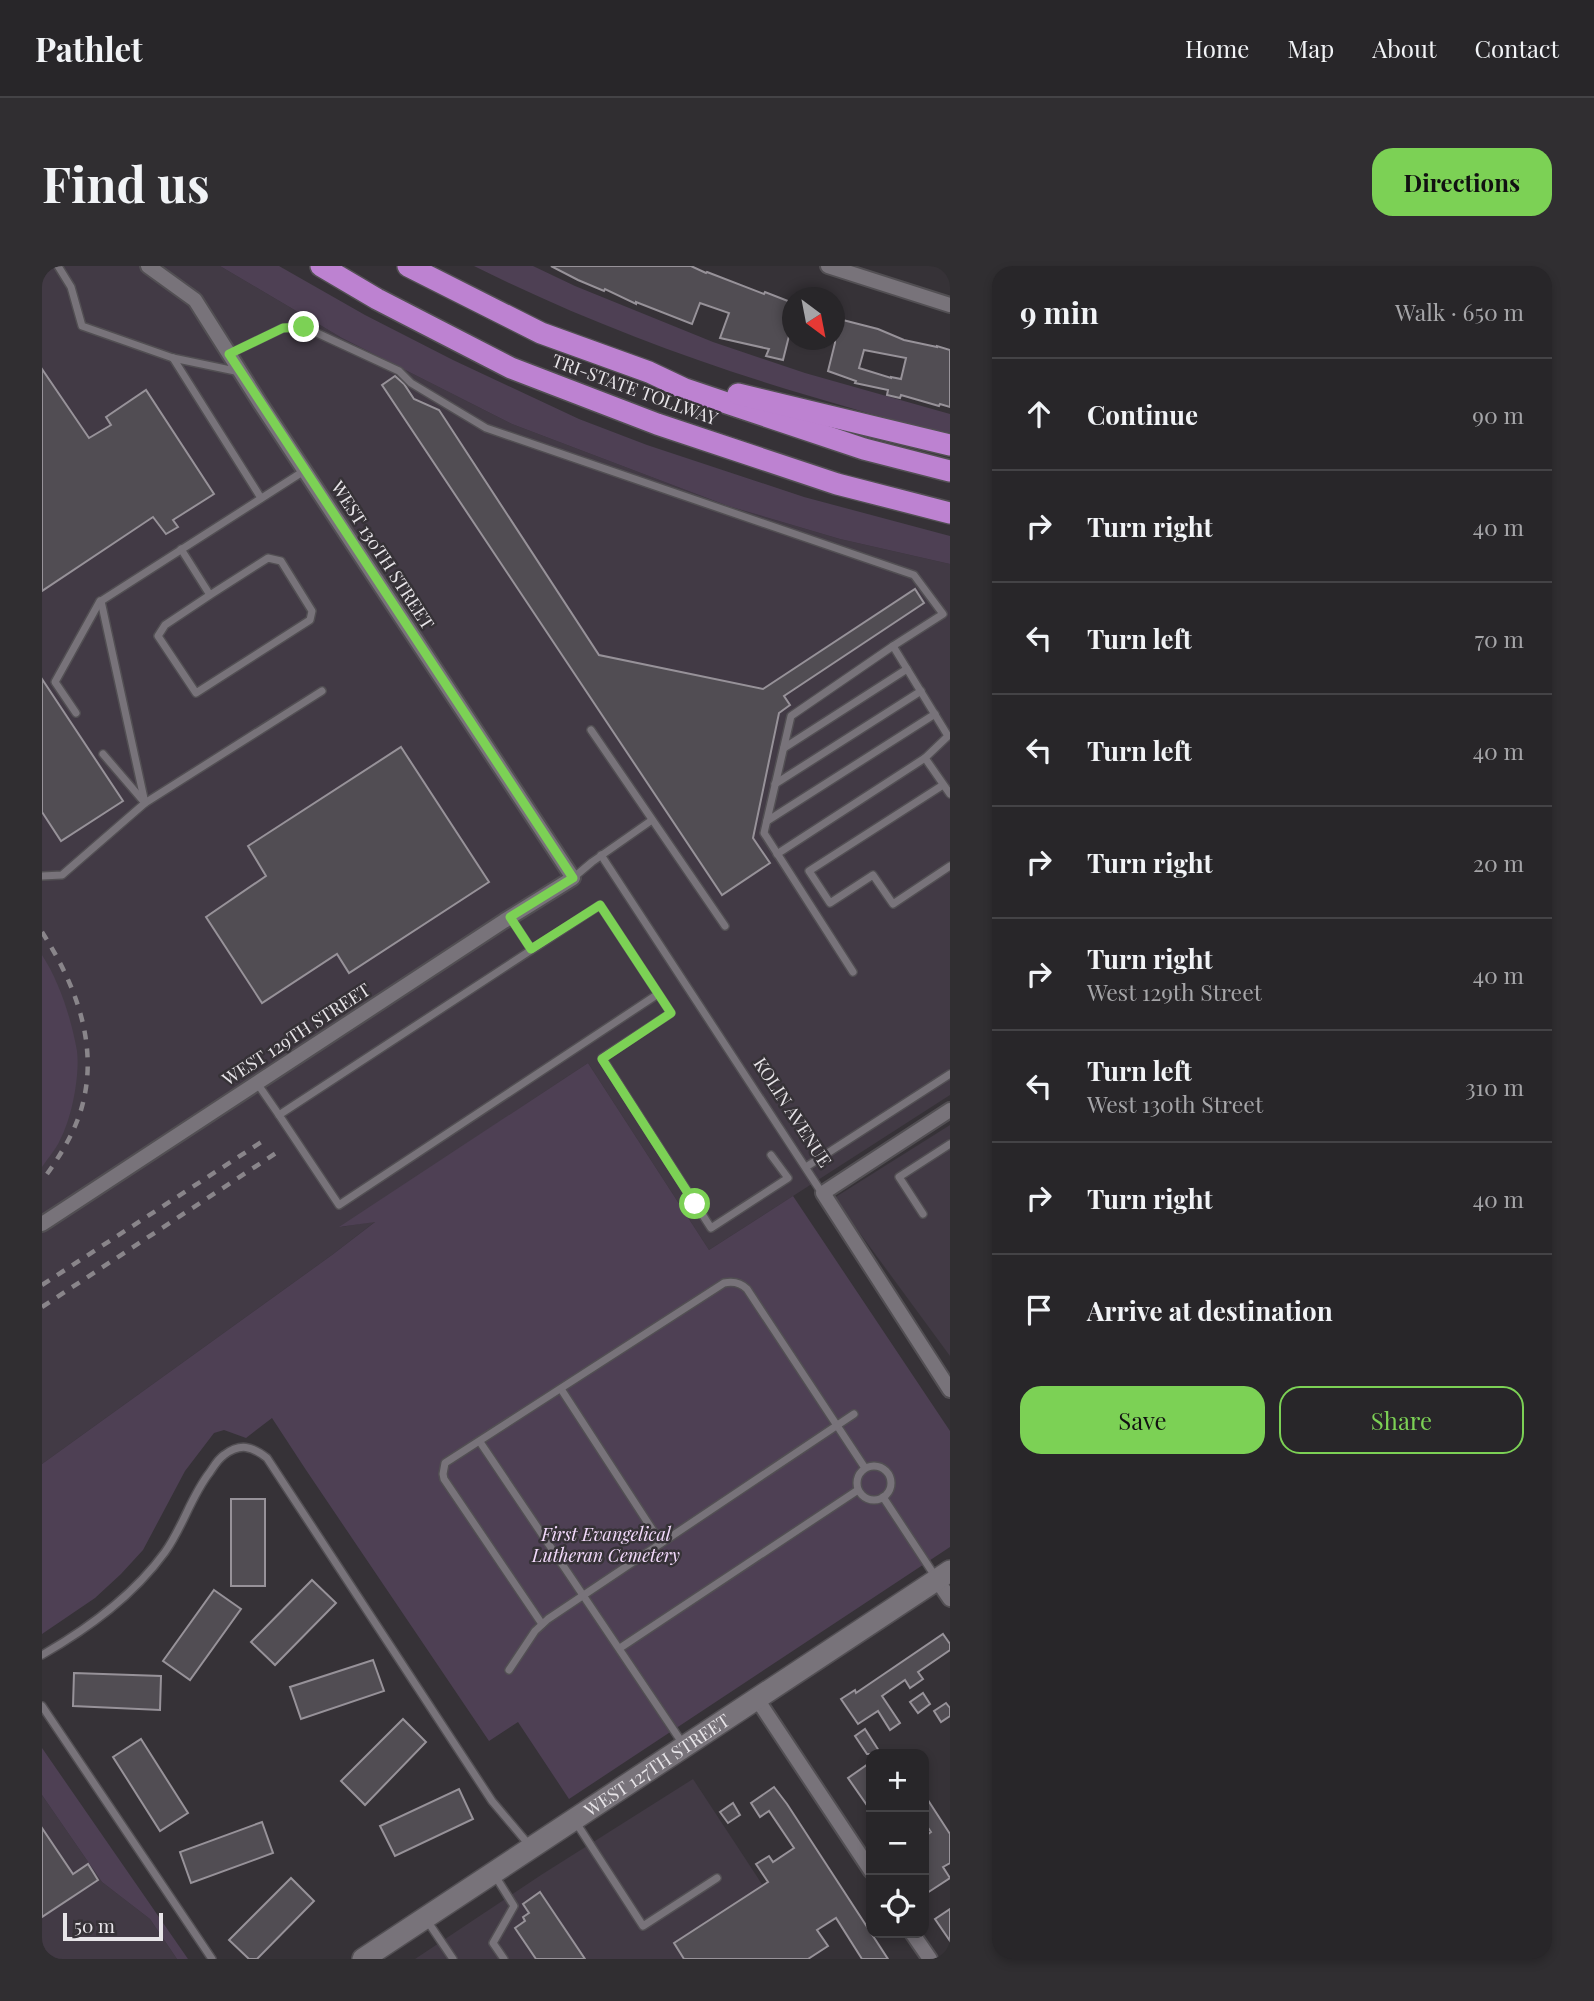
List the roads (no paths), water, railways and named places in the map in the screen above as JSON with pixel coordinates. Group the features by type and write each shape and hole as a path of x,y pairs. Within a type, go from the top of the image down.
{"highway":[{"name":"TRI-STATE TOLLWAY","path":"321,266 377,299 511,368 657,424 837,484 950,513"},
{"name":"TRI-STATE TOLLWAY","path":"408,266 541,333 649,372 685,389 864,449 950,471"},
{"path":"649,372 950,445"}],"main road":[{"name":"WEST 127TH STREET","path":"363,1959 944,1576"}],"street":[{"name":"WEST 130TH STREET","path":"148,266 195,300 573,878"},
{"path":"828,266 950,304"},
{"name":"WEST 129TH STREET","path":"42,1224 573,878"},
{"path":"823,1193 950,1110"},
{"name":"KOLIN AVENUE","path":"823,1193 950,1390"},
{"path":"944,1576 950,1599"},
{"path":"757,1699 866,1863"},
{"path":"915,1938 930,1959"}],"lane":[{"path":"58,266 71,287 82,326 173,358 240,372"},
{"path":"229,354 283,328 304,327 399,371 411,383 486,428 914,575 943,614 791,716 764,833 853,972"},
{"path":"173,358 261,498"},
{"path":"76,713 55,682 101,601 305,471"},
{"path":"181,549 209,595"},
{"path":"268,558 275,558 281,561 312,611 312,616 310,620 196,693 159,636 166,625 209,595 268,558"},
{"path":"101,601 145,803"},
{"path":"777,854 925,758 948,736 893,646"},
{"path":"784,748 907,669"},
{"path":"42,876 62,875 145,803 322,691"},
{"path":"775,784 921,691"},
{"path":"766,821 935,713"},
{"path":"591,730 725,926"},
{"path":"103,754 145,803"},
{"path":"925,758 950,794"},
{"path":"943,785 809,871 830,903 873,875 893,904 950,866"},
{"path":"573,878 652,820"},
{"name":"KOLIN AVENUE","path":"601,855 823,1193"},
{"path":"278,1115 600,905 671,1013 602,1059 711,1228 788,1178 771,1155"},
{"path":"510,917 531,949"},
{"path":"257,1083 339,1205 658,994"},
{"path":"806,1167 950,1074"},
{"path":"923,1214 899,1177 950,1144"},
{"path":"542,1624 444,1479 445,1463 724,1283 732,1282 747,1289 865,1468"},
{"path":"561,1389 661,1543"},
{"path":"509,1670 542,1624 854,1414"},
{"path":"480,1442 686,1748"},
{"path":"42,1655 73,1637 132,1591 167,1550 200,1485 221,1457 241,1447 257,1450 267,1458 492,1801 532,1848"},
{"path":"876,1466 889,1476 890,1488 879,1499 869,1499 858,1490 857,1481 865,1468 876,1466"},
{"path":"620,1648 858,1490"},
{"path":"883,1497 944,1576"},
{"path":"42,1706 212,1959"},
{"path":"574,1821 643,1926 717,1878"},
{"path":"494,1874 514,1906 493,1943 504,1959"},
{"path":"426,1918 453,1959"}],"railway":[{"path":"42,932 74,995 86,1040 88,1063 78,1120 42,1181"},
{"path":"42,1285 266,1139"},
{"path":"42,1307 276,1153"}],"park label":[{"name":"First Evangelical Lutheran Cemetery","path":"606,1544"}]}
